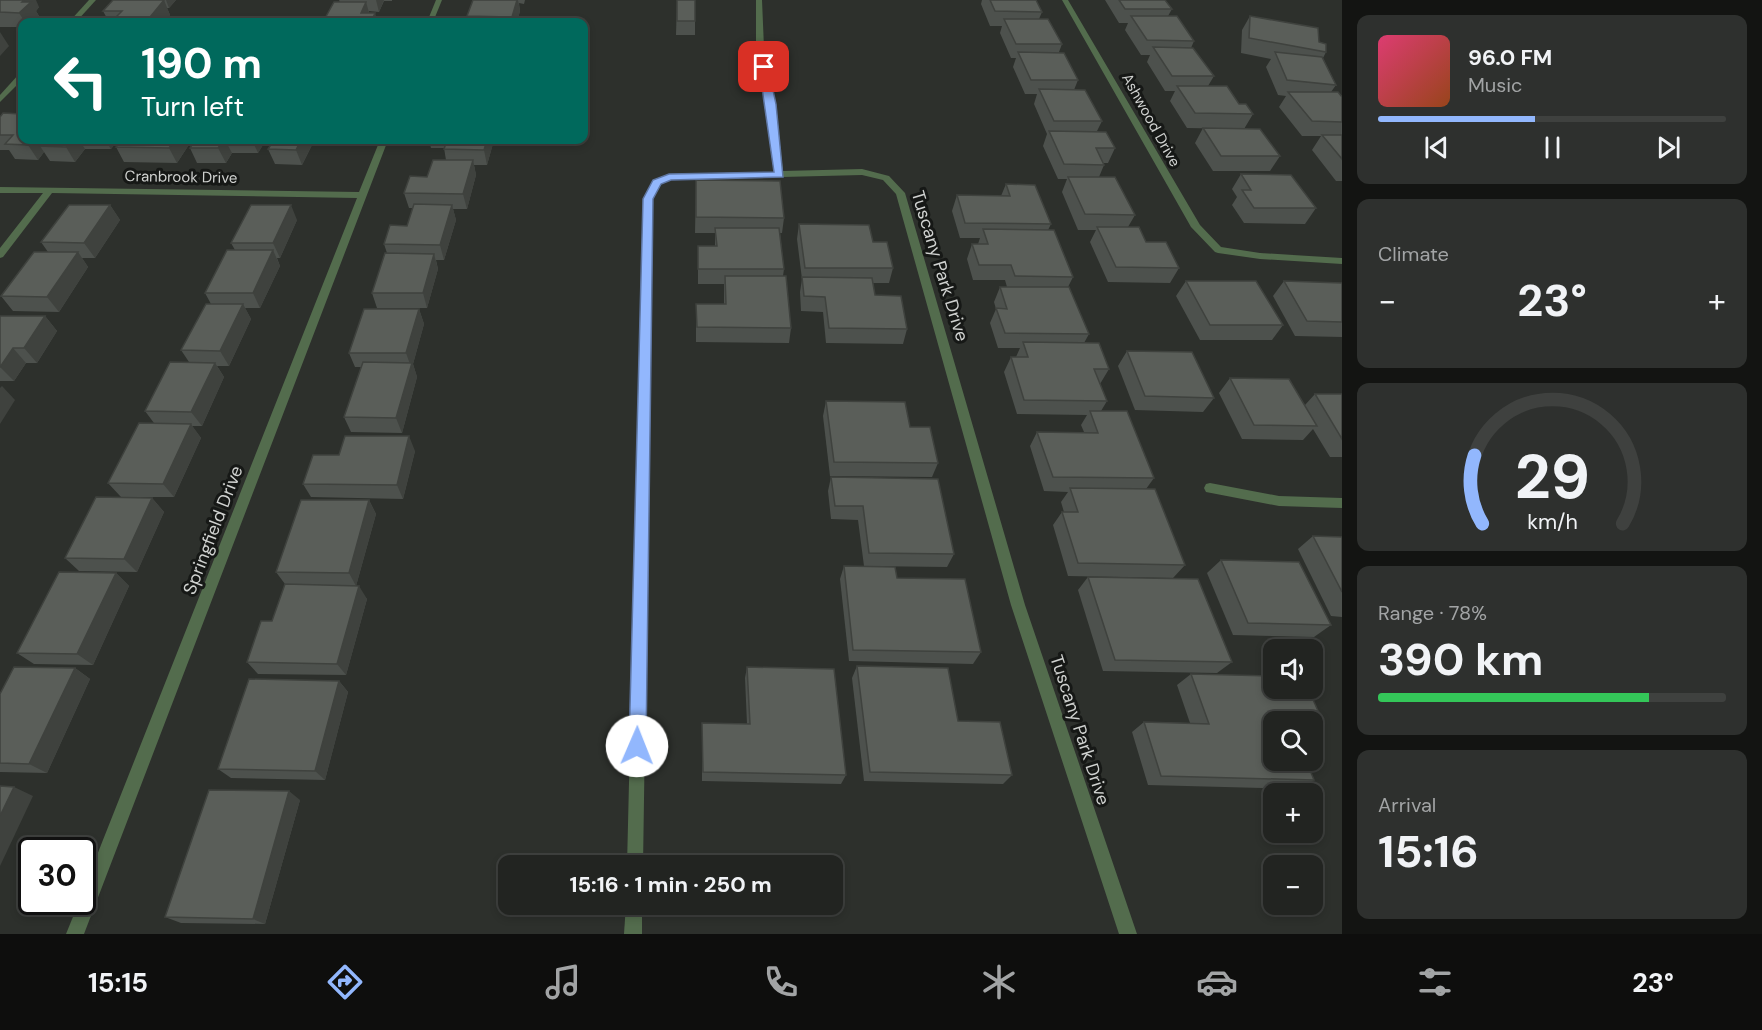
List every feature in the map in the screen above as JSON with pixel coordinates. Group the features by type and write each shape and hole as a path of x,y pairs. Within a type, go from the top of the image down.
{"street":[{"path":"76,18 93,0"},
{"path":"432,18 439,0"},
{"path":"759,0 760,48 771,104 779,175"},
{"name":"Ashwood Drive","path":"1065,0 1196,227 1218,250 1260,256 1342,261"},
{"path":"0,100 18,80"},
{"name":"Springfield Drive","path":"75,934 382,144"},
{"name":"Tuscany Park Drive","path":"635,855 648,199 657,182 669,177 862,172 886,178 900,193 1018,604 1128,934"},
{"name":"Cranbrook Drive","path":"0,190 362,195"},
{"path":"0,255 49,191"},
{"path":"1210,488 1279,501 1342,503"},
{"path":"633,934 634,915"}],"building":[{"path":"0,0 31,2 19,13 0,12"},
{"path":"113,0 164,0 149,18 115,18 122,11 103,11"},
{"path":"473,0 517,0 512,17 467,16"},
{"path":"677,0 695,0 695,21 677,21"},
{"path":"990,0 1036,0 1042,12 995,11"},
{"path":"1119,0 1165,0 1172,9 1125,9"},
{"path":"334,2 366,2 361,13 375,13 373,18 325,18"},
{"path":"1131,16 1177,16 1194,41 1147,40"},
{"path":"1250,16 1318,28 1319,42 1326,44 1326,52 1249,38"},
{"path":"1004,19 1048,19 1062,44 1016,44"},
{"path":"1153,47 1193,48 1214,76 1172,76"},
{"path":"1018,52 1064,53 1078,80 1031,80"},
{"path":"1275,52 1322,57 1336,85 1287,80"},
{"path":"1177,86 1227,86 1239,104 1246,104 1253,114 1195,113"},
{"path":"1039,89 1085,90 1102,121 1054,121"},
{"path":"1288,92 1338,92 1342,97 1342,122 1312,121"},
{"path":"3,113 18,114 18,144 29,144 28,145 5,144 13,135 0,135 0,117"},
{"path":"1203,128 1260,129 1280,156 1221,156"},
{"path":"1049,131 1106,132 1115,148 1096,148 1104,165 1064,164"},
{"path":"1322,135 1342,135 1342,159"},
{"path":"42,144 68,144 66,147 40,146"},
{"path":"118,144 172,144 169,148 116,147"},
{"path":"192,144 221,144 218,148 190,148"},
{"path":"271,144 299,144 296,150 268,149"},
{"path":"446,144 486,144 484,150 444,149"},
{"path":"433,160 473,160 463,194 404,193 410,176 427,177"},
{"path":"1241,174 1291,175 1316,208 1254,208 1242,190 1251,190"},
{"path":"1068,177 1115,177 1135,215 1085,214"},
{"path":"696,180 780,181 784,218 696,217"},
{"path":"1006,184 1035,185 1051,224 965,223 957,195 1010,196"},
{"path":"414,204 452,205 440,245 384,244 390,225 407,226"},
{"path":"69,205 110,205 84,243 41,242"},
{"path":"251,205 291,205 273,243 231,243"},
{"path":"799,224 869,225 873,242 887,242 893,268 805,268"},
{"path":"1097,227 1139,227 1146,242 1166,242 1179,268 1116,267"},
{"path":"715,228 779,228 784,269 698,269 698,246 717,246"},
{"path":"983,229 1054,230 1073,277 1015,276 1011,265 979,265 972,244 988,244"},
{"path":"227,250 273,250 253,293 205,293"},
{"path":"34,252 78,252 47,297 1,296"},
{"path":"385,253 434,254 423,293 372,293"},
{"path":"725,276 786,276 791,328 697,327 696,304 726,304"},
{"path":"802,277 872,278 875,295 901,296 907,329 829,328 825,297 804,296"},
{"path":"1186,281 1256,281 1283,325 1210,325"},
{"path":"1284,281 1342,283 1342,322 1307,321"},
{"path":"1000,287 1069,287 1089,334 1005,333 996,308 1007,309"},
{"path":"206,304 243,304 220,351 181,350"},
{"path":"364,309 419,309 406,353 349,353"},
{"path":"0,316 45,316 24,348 13,348 0,367"},
{"path":"1023,342 1099,343 1109,369 1094,369 1107,401 1024,400 1011,357 1028,357"},
{"path":"1127,351 1192,352 1214,398 1145,396"},
{"path":"170,362 215,363 191,412 145,411"},
{"path":"363,362 412,363 396,418 344,417"},
{"path":"1230,378 1289,379 1317,426 1254,425"},
{"path":"1315,394 1342,394 1342,439"},
{"path":"826,401 905,402 910,427 930,427 938,463 834,462"},
{"path":"1090,411 1127,411 1154,478 1053,477 1037,432 1098,433"},
{"path":"139,423 191,424 163,484 108,483"},
{"path":"345,436 409,436 397,485 303,484 313,455 339,455"},
{"path":"831,477 938,479 954,554 869,553 863,506 835,506"},
{"path":"1070,488 1155,489 1185,565 1078,563 1062,512 1078,512"},
{"path":"96,497 152,498 124,559 65,558"},
{"path":"301,500 369,500 349,573 276,572"},
{"path":"1313,536 1342,537 1342,592"},
{"path":"1221,560 1299,562 1331,625 1248,623"},
{"path":"844,566 895,567 897,578 965,579 981,652 853,650"},
{"path":"59,572 116,573 77,654 17,653"},
{"path":"1088,577 1198,579 1232,662 1115,660"},
{"path":"285,584 359,586 337,664 247,662 261,621 272,621"},
{"path":"857,666 948,668 958,721 1000,722 1012,775 870,772"},
{"path":"14,667 75,668 29,764 0,763 0,694"},
{"path":"747,667 834,669 846,775 703,772 702,723 750,724"},
{"path":"1191,674 1263,676 1263,699 1313,699 1318,711 1263,711 1263,771 1310,771 1314,780 1161,776 1144,722 1209,724"},
{"path":"249,679 339,681 315,771 218,769"},
{"path":"0,786 14,787 0,816"},
{"path":"209,790 289,791 253,919 165,917"}],"route":[{"path":"637,746 648,199 657,182 669,177 779,175 771,104 764,67"}]}
